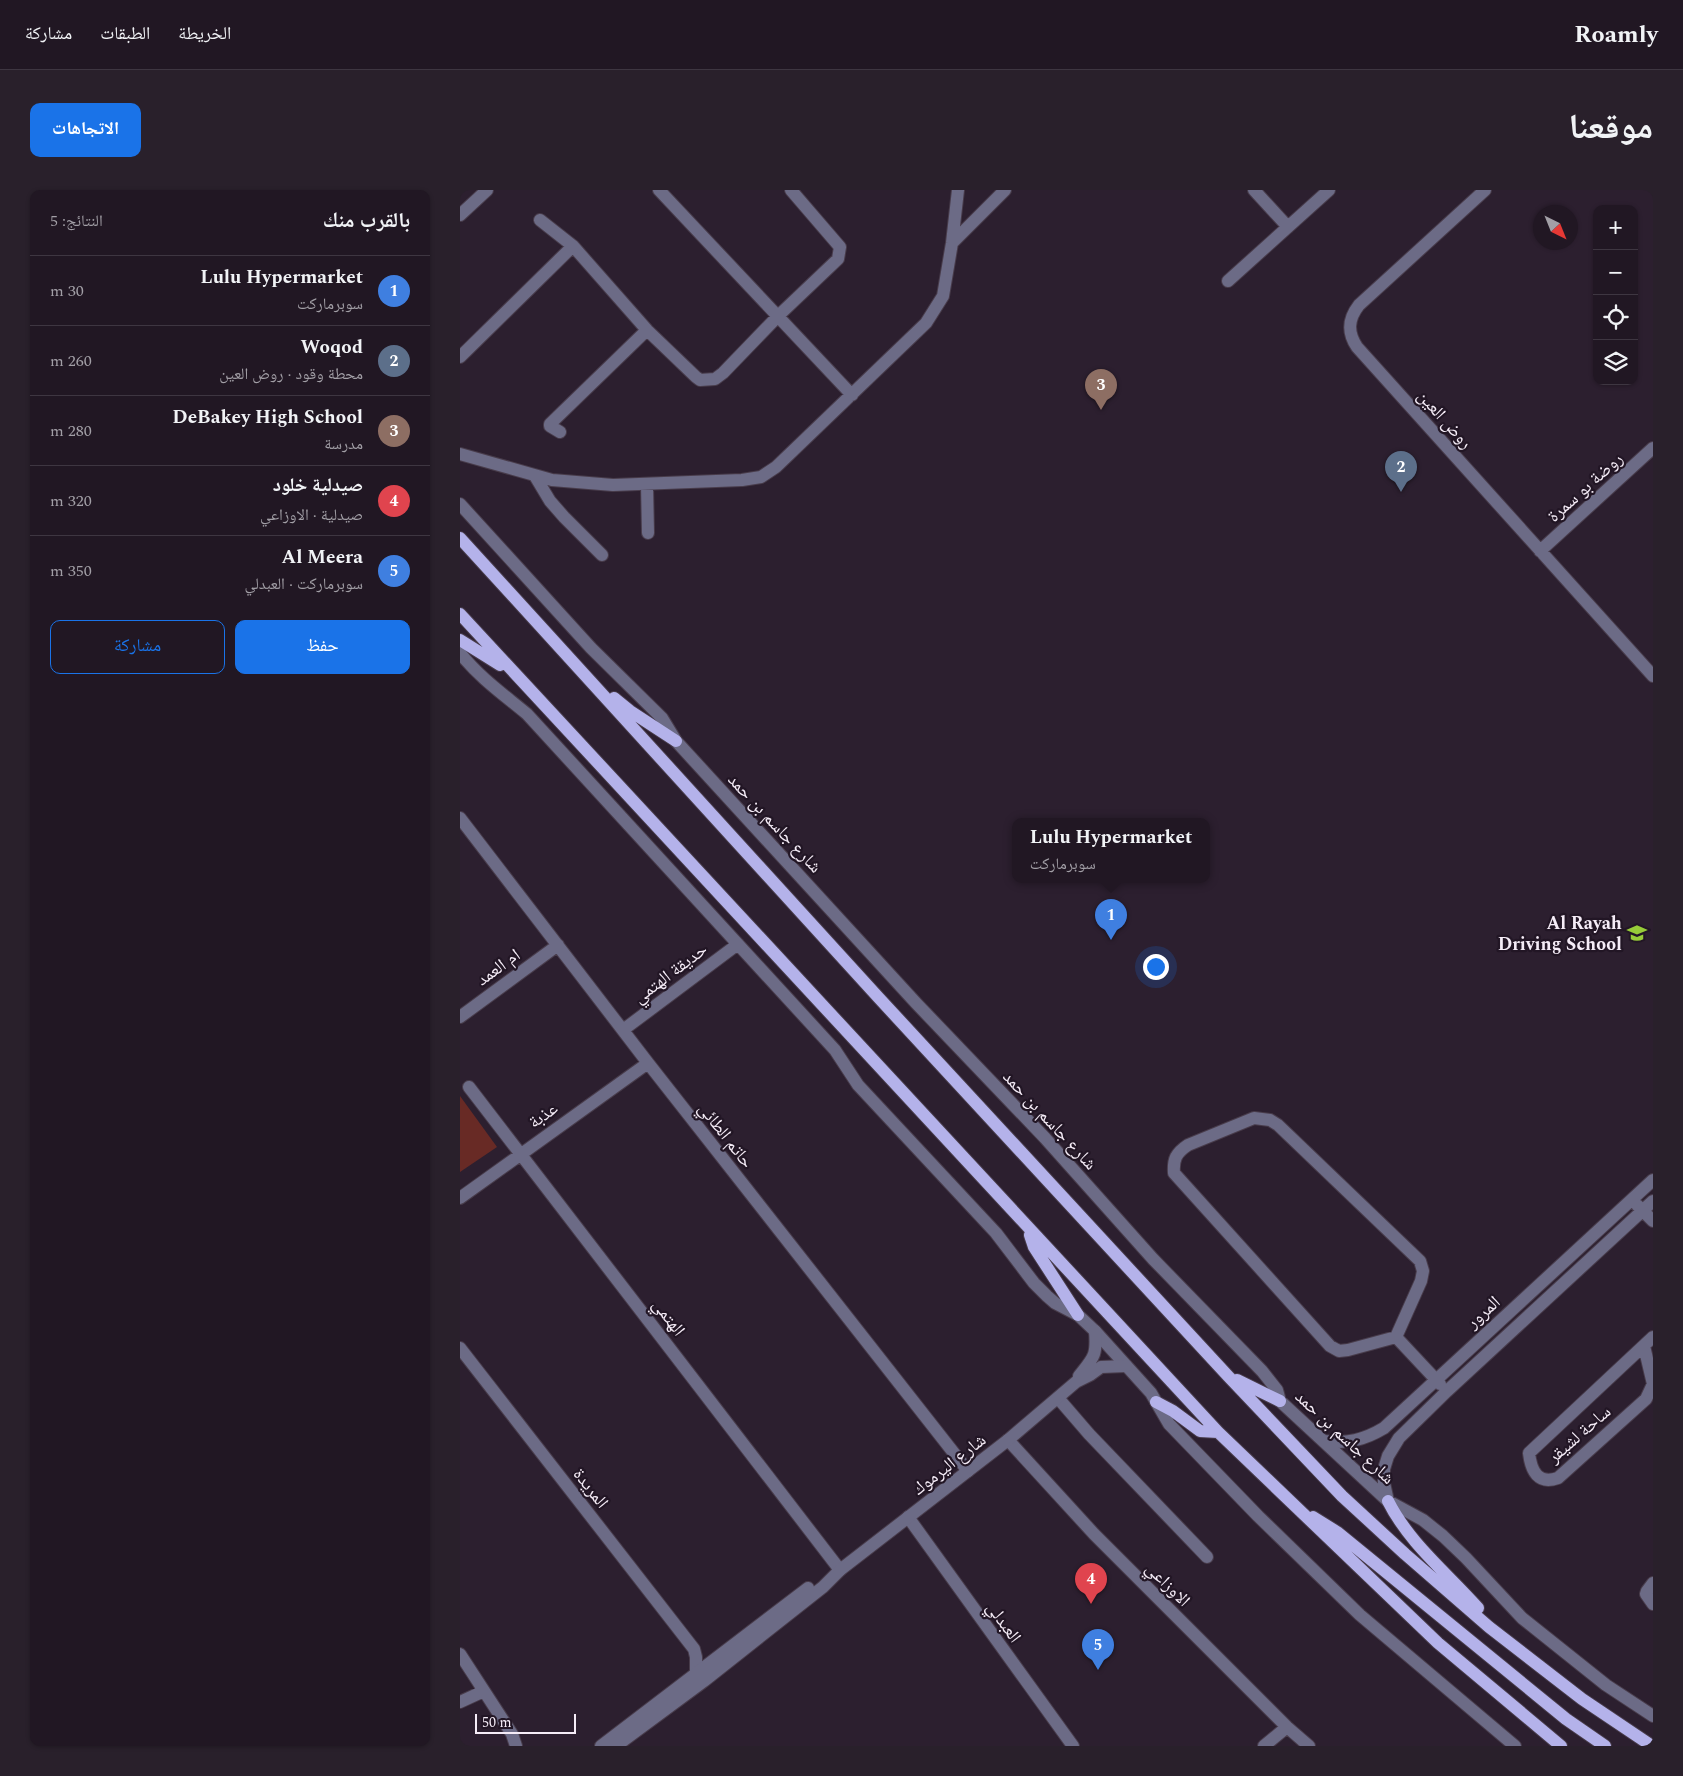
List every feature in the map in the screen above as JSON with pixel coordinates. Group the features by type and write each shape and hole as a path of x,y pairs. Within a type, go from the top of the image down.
{"main road":[{"path":"460,538 878,997 1228,1376 1342,1496 1490,1627 1582,1700 1652,1746"},
{"path":"460,614 1218,1432 1438,1643 1561,1746"},
{"path":"460,640 512,672"},
{"path":"584,674 630,711 676,741"},
{"path":"1029,1230 1034,1247 1078,1315"},
{"path":"1228,1376 1280,1401"},
{"path":"1156,1402 1173,1411 1200,1431 1218,1432"},
{"path":"1286,1499 1337,1532 1566,1719 1605,1746"},
{"path":"1388,1501 1396,1518 1416,1542 1478,1607 1490,1627"}],"street":[{"path":"460,215 487,190"},
{"path":"659,190 852,395"},
{"path":"460,454 552,480 613,486 742,480 761,476 776,467 926,323 943,296 958,190"},
{"path":"952,242 1005,190"},
{"path":"1254,190 1288,227"},
{"path":"1228,281 1329,190"},
{"name":"روض العين","path":"1485,190 1359,305 1353,312 1350,321 1349,330 1352,339 1357,347 1653,676"},
{"path":"540,220 572,246 647,330 696,377 700,380 715,379 838,259 840,247 794,191"},
{"path":"460,357 572,246"},
{"path":"560,432 550,426 550,424 647,330"},
{"name":"روضة بو سمرة","path":"1540,551 1653,448"},
{"path":"536,476 550,501 602,555"},
{"path":"647,485 648,533"},
{"name":"شارع جاسم بن حمد","path":"460,504 591,648 658,714 676,741 916,1003 1045,1138 1153,1259 1262,1371 1277,1390 1280,1401 1388,1501 1430,1526 1466,1558 1522,1618 1606,1685 1653,1716"},
{"path":"460,653 492,687 527,714 835,1050 858,1085 996,1233 1034,1283 1055,1303 1078,1315 1095,1331 1151,1393 1176,1431 1258,1516 1360,1614 1515,1746"},
{"name":"حاتم الطائي","path":"460,818 648,1063 968,1471"},
{"name":"حديقة الهتمي","path":"623,1030 738,944"},
{"name":"ام العمد","path":"460,1017 558,945"},
{"name":"عذبة","path":"460,1198 648,1063"},
{"name":"الهتمي","path":"470,1087 840,1570"},
{"path":"1254,1118 1270,1120 1278,1125 1420,1262 1423,1271 1421,1281 1396,1337 1348,1350 1339,1351 1330,1346 1181,1183 1174,1173 1173,1162 1178,1152 1188,1145 1254,1118"},
{"name":"المرور","path":"1324,1441 1346,1442 1372,1436 1392,1421 1653,1180"},
{"path":"1632,1199 1653,1221"},
{"name":"المرور","path":"1388,1501 1384,1476 1386,1463 1391,1449 1399,1438 1447,1391 1653,1201"},
{"path":"1545,1280 1556,1291"},
{"path":"1076,1382 1095,1355 1095,1331"},
{"path":"1396,1337 1447,1391"},
{"name":"ساحة لشيقر","path":"1648,1342 1653,1384 1646,1398 1558,1478 1550,1481 1542,1479 1534,1472 1530,1464 1529,1453 1648,1342"},
{"name":"المريدة","path":"460,1348 694,1649"},
{"path":"1076,1382 1101,1367 1126,1366"},
{"name":"شارع اليرموك","path":"616,1746 704,1682 823,1587 840,1570 1008,1440 1076,1382"},
{"path":"1058,1398 1089,1434 1207,1557"},
{"name":"الاوزاعي","path":"1008,1440 1094,1534 1287,1727 1309,1746"},
{"name":"العبدلي","path":"908,1517 1073,1746"},
{"name":"شارع اليرموك","path":"601,1746 812,1585 840,1570"},
{"path":"1653,1583 1646,1594 1653,1604"},
{"path":"694,1649 719,1657"},
{"path":"694,1649 696,1675"},
{"path":"460,1654 514,1740 527,1746"},
{"path":"460,1702 484,1690"},
{"path":"1264,1746 1287,1727"}],"shaded area":[{"path":"460,1096 497,1147 460,1172"}],"place":[{"name":"DeBakey High School","path":"1101,410"},
{"name":"Woqod","path":"1401,492"},
{"name":"Al Rayah Driving School","path":"1637,933"},
{"name":"Lulu Hypermarket","path":"1111,940"},
{"name":"صيدلية خلود","path":"1091,1604"},
{"name":"Al Meera","path":"1098,1670"}]}
